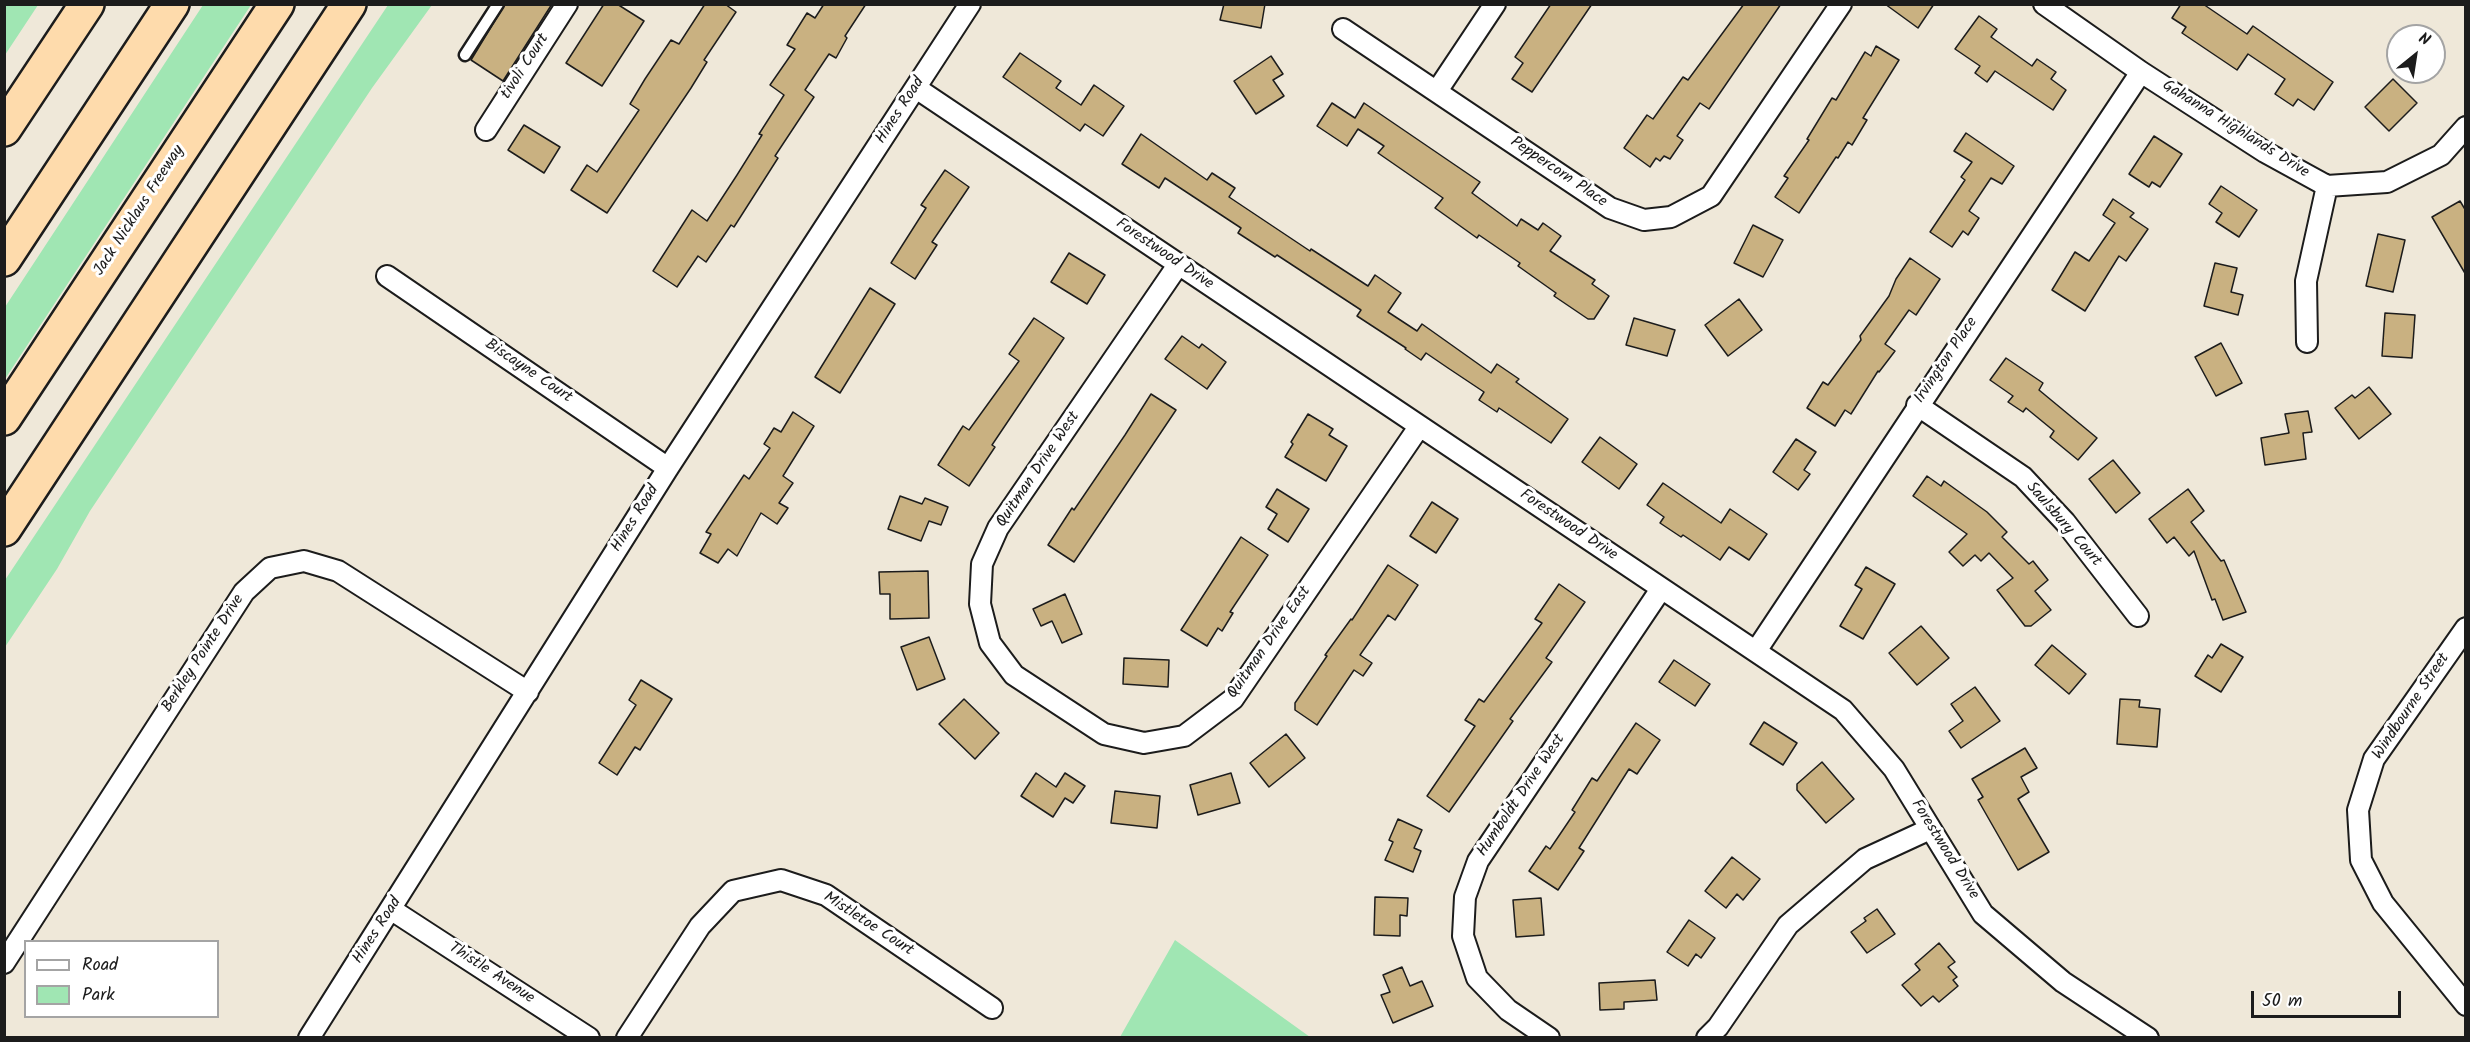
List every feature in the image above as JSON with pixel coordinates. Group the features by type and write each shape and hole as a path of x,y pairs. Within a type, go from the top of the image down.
{"highway":[{"path":"4,128 85,4"},
{"path":"4,260 172,4"},
{"name":"Jack Nicklaus Freeway","path":"4,418 277,4"},
{"path":"4,529 349,4"},
{"path":"280,110 363,4"}],"street":[{"name":"tivoli Court","path":"486,130 567,4"},
{"name":"Hines Road","path":"309,1038 392,910 668,468 970,4"},
{"path":"1437,91 1495,4"},
{"name":"Peppercorn Place","path":"1343,29 1610,208 1644,220 1671,217 1711,196 1841,4"},
{"name":"Gahanna Highlands Drive","path":"2044,4 2141,72 2265,152 2327,186 2387,182 2441,155 2466,127"},
{"name":"Irvington Place","path":"1756,651 1917,405 2141,72"},
{"name":"Forestwood Drive","path":"915,88 1843,710 1894,769 1983,914 2063,982 2148,1038"},
{"path":"2307,342 2306,281 2327,186"},
{"name":"Quitman Drive West","path":"1059,705 1014,675 990,643 980,604 982,564 998,528 1178,265"},
{"name":"Biscayne Court","path":"387,276 668,468"},
{"name":"Saulsbury Court","path":"1917,405 2023,477 2065,522 2138,616"},
{"name":"Quitman Drive East","path":"1059,705 1104,734 1144,743 1184,736 1233,699 1419,427"},
{"name":"Berkley Pointe Drive","path":"4,963 244,592 270,568 304,561 338,571 528,692"},
{"name":"Humboldt Drive West","path":"1545,1035 1508,1010 1478,978 1463,936 1465,897 1478,861 1661,589"},
{"name":"Windbourne Street","path":"2462,639 2374,759 2358,810 2361,860 2383,903 2466,1005"},
{"path":"1707,1038 1718,1027 1788,925 1866,859 1930,829"},
{"name":"Mistletoe Court","path":"627,1038 700,926 733,891 780,880 826,896 992,1008"},
{"name":"Thistle Avenue","path":"392,910 589,1038"}],"lane":[{"path":"465,54 498,4"}],"green space":[{"path":"4,5 38,5 5,55 4,55"},
{"path":"203,5 251,5 5,379 5,307"},
{"path":"388,5 432,5 372,88 90,511 57,569 5,647 5,580"},
{"path":"1175,940 1310,1037 1120,1037"}],"building":[{"path":"505,4 552,4 503,81 471,60"},
{"path":"604,4 617,4 644,21 602,86 566,63"},
{"path":"705,4 725,4 736,12 704,60 707,62 691,88 607,213 571,190 587,165 597,172 639,110 630,104 645,79 671,40 679,44"},
{"path":"824,4 866,4 845,36 847,38 836,58 829,54 805,90 814,97 775,156 778,158 734,227 731,225 706,262 698,256 677,287 653,271 692,210 707,221 737,175 784,95 770,85 795,49 787,45 807,13 815,18"},
{"path":"1224,4 1265,4 1261,28 1220,20"},
{"path":"1551,4 1592,4 1532,92 1512,79 1523,63 1515,57"},
{"path":"1744,4 1781,4 1709,109 1700,103 1677,136 1683,140 1670,159 1664,156 1660,161 1656,158 1650,167 1624,148 1647,115 1653,119 1683,77 1688,80"},
{"path":"1885,4 1934,4 1918,28"},
{"path":"2181,4 2203,4 2247,34 2253,26 2333,82 2314,110 2298,99 2293,106 2275,94 2285,79 2248,54 2237,70 2182,33 2186,27 2172,18"},
{"path":"1979,16 1997,29 1991,37 2032,66 2037,59 2056,72 2051,79 2066,90 2053,110 1995,71 1987,82 1975,73 1980,66 1955,49"},
{"path":"1876,46 1899,60 1863,118 1867,120 1852,145 1848,142 1838,158 1836,157 1799,213 1775,197 1788,178 1784,176 1809,140 1807,139 1832,98 1836,100 1865,52 1871,56"},
{"path":"1020,53 1061,81 1056,88 1081,105 1094,85 1124,106 1103,136 1085,124 1080,131 1003,77"},
{"path":"1271,56 1283,74 1273,80 1284,96 1256,114 1234,81"},
{"path":"2388,84 2398,84 2417,103 2389,131 2365,107"},
{"path":"1332,103 1355,118 1364,103 1480,182 1472,193 1517,226 1521,219 1538,230 1543,223 1561,236 1550,251 1595,280 1592,284 1609,296 1594,319 1588,319 1554,296 1556,293 1518,266 1520,263 1479,235 1477,238 1435,208 1443,198 1378,153 1384,146 1358,129 1347,146 1317,126"},
{"path":"524,125 560,147 544,173 508,150"},
{"path":"1966,133 2014,166 2002,184 1991,178 1969,211 1979,218 1968,235 1963,231 1952,247 1930,232 1965,180 1961,177 1972,162 1954,151"},
{"path":"1141,134 1207,180 1212,173 1235,188 1229,197 1310,251 1311,249 1368,286 1375,275 1401,293 1388,312 1417,331 1422,324 1491,373 1497,364 1519,379 1516,382 1568,419 1551,443 1499,408 1497,412 1479,400 1484,392 1426,353 1421,360 1357,316 1361,310 1277,255 1275,257 1238,233 1241,228 1165,178 1159,188 1122,164"},
{"path":"2154,136 2182,154 2160,187 2152,182 2149,187 2129,174"},
{"path":"945,170 969,187 932,242 937,245 915,279 891,263 926,208 921,205"},
{"path":"2221,186 2257,210 2239,237 2216,222 2222,213 2209,204"},
{"path":"2113,199 2134,213 2130,217 2148,229 2126,261 2119,256 2085,311 2052,290 2075,252 2089,261 2115,223 2103,215"},
{"path":"2460,201 2466,211 2466,275 2432,217"},
{"path":"1753,225 1783,240 1763,277 1734,263"},
{"path":"2378,234 2405,240 2393,292 2366,286"},
{"path":"1069,253 1105,275 1087,304 1051,282"},
{"path":"1910,258 1940,279 1916,315 1909,310 1885,344 1895,351 1878,371 1851,414 1845,410 1835,426 1807,408 1823,382 1828,385 1861,340 1860,336 1889,296 1896,279"},
{"path":"2215,263 2237,268 2231,292 2243,295 2238,315 2204,306"},
{"path":"870,288 895,304 840,393 815,377"},
{"path":"1739,299 1762,330 1728,356 1705,325"},
{"path":"2385,313 2415,315 2412,358 2382,356"},
{"path":"1034,318 1064,338 992,445 995,447 969,486 938,465 963,426 969,430 1019,361 1009,354"},
{"path":"1634,318 1675,330 1667,356 1626,345"},
{"path":"1182,336 1199,348 1202,344 1226,362 1207,389 1165,359"},
{"path":"2221,343 2242,383 2216,396 2195,357"},
{"path":"2006,358 2043,383 2039,390 2097,438 2078,460 2050,437 2054,431 2026,408 2023,412 2008,402 2013,396 1990,380"},
{"path":"2369,387 2391,414 2359,439 2335,408 2352,395 2355,398"},
{"path":"1151,394 1176,410 1074,562 1048,545"},
{"path":"2308,411 2312,432 2303,433 2306,459 2265,465 2261,438 2289,433 2285,414"},
{"path":"793,412 814,426 783,476 793,483 779,503 788,508 777,524 761,513 737,556 728,549 718,563 700,553 711,534 706,532 744,475 749,479 770,448 764,444 774,428 781,432"},
{"path":"1308,414 1333,429 1329,435 1347,446 1326,481 1285,457"},
{"path":"1600,437 1637,464 1619,489 1582,462"},
{"path":"1796,439 1816,452 1804,470 1810,474 1798,490 1773,472"},
{"path":"2113,460 2140,493 2116,513 2089,479"},
{"path":"1927,476 1941,486 1944,481 1987,512 2007,532 2002,537 2029,564 2033,561 2048,580 2035,591 2051,610 2031,626 2025,626 1997,590 2013,578 1989,553 1981,561 1975,555 1963,566 1949,552 1967,534 1913,496"},
{"path":"1663,483 1721,523 1730,509 1767,534 1749,560 1729,547 1720,560 1683,535 1681,537 1660,523 1664,517 1647,505"},
{"path":"1277,489 1309,509 1288,542 1268,529 1277,514 1266,507"},
{"path":"2188,489 2204,511 2191,522 2221,561 2224,560 2246,612 2223,620 2215,599 2212,600 2194,551 2189,556 2174,537 2167,543 2149,519"},
{"path":"900,496 922,504 925,498 948,507 941,525 929,521 921,541 888,529"},
{"path":"1432,502 1458,519 1436,553 1410,536"},
{"path":"1241,537 1268,555 1230,612 1233,613 1222,631 1218,628 1207,646 1181,630"},
{"path":"1388,565 1418,585 1395,620 1388,615 1360,655 1372,663 1363,676 1354,670 1317,725 1295,710 1295,703 1327,656 1325,655 1352,620"},
{"path":"1866,567 1895,584 1863,639 1840,626 1862,589 1855,585"},
{"path":"928,571 929,618 890,619 890,594 880,594 879,572"},
{"path":"1559,584 1585,602 1546,658 1552,662 1510,719 1513,721 1449,812 1427,796 1475,726 1465,720 1479,699 1484,702 1542,623 1535,619"},
{"path":"1065,594 1082,634 1062,643 1052,621 1041,626 1033,609"},
{"path":"1921,626 1949,658 1917,685 1889,653"},
{"path":"929,637 945,679 917,690 901,647"},
{"path":"2221,644 2243,657 2221,692 2195,676 2208,655 2212,658"},
{"path":"2052,645 2086,674 2069,694 2035,665"},
{"path":"1124,658 1169,660 1168,687 1123,684"},
{"path":"1674,660 1710,684 1695,706 1659,682"},
{"path":"641,680 672,699 640,750 635,747 617,775 599,763 636,705 629,700"},
{"path":"1975,687 2000,721 1961,748 1949,731 1963,721 1951,704"},
{"path":"964,699 999,733 975,759 939,724"},
{"path":"2120,699 2140,700 2139,707 2160,709 2157,747 2117,744"},
{"path":"1764,722 1797,743 1783,765 1750,744"},
{"path":"1636,723 1660,740 1637,774 1629,769 1579,848 1584,851 1558,890 1529,871 1546,846 1550,849 1575,812 1572,810 1592,778 1597,781"},
{"path":"1286,734 1305,758 1269,787 1250,763"},
{"path":"2025,748 2037,768 2021,777 2029,792 2018,799 2049,852 2018,870 1978,800 1983,797 1972,779"},
{"path":"1822,762 1854,799 1826,823 1797,790 1797,784"},
{"path":"1036,773 1056,787 1065,773 1085,786 1073,803 1065,798 1053,817 1021,796"},
{"path":"1231,773 1240,803 1198,815 1190,785"},
{"path":"1115,791 1160,796 1157,828 1111,823"},
{"path":"1398,819 1422,830 1414,848 1421,851 1413,872 1385,860 1393,842 1389,840"},
{"path":"1732,857 1760,879 1743,900 1737,894 1726,908 1705,891"},
{"path":"1375,897 1408,898 1407,916 1400,915 1400,936 1374,935"},
{"path":"1541,898 1544,935 1516,937 1513,900"},
{"path":"1877,909 1895,934 1867,953 1851,932 1866,921 1864,918"},
{"path":"1689,920 1715,938 1701,958 1696,954 1688,966 1667,952"},
{"path":"1939,943 1955,962 1948,967 1957,977 1953,980 1958,986 1939,1002 1933,996 1921,1006 1902,985 1920,970 1915,964"},
{"path":"1402,967 1410,986 1422,981 1433,1006 1393,1023 1381,995 1390,992 1383,975"},
{"path":"1655,980 1657,1000 1624,1002 1624,1009 1600,1010 1599,983"}]}
